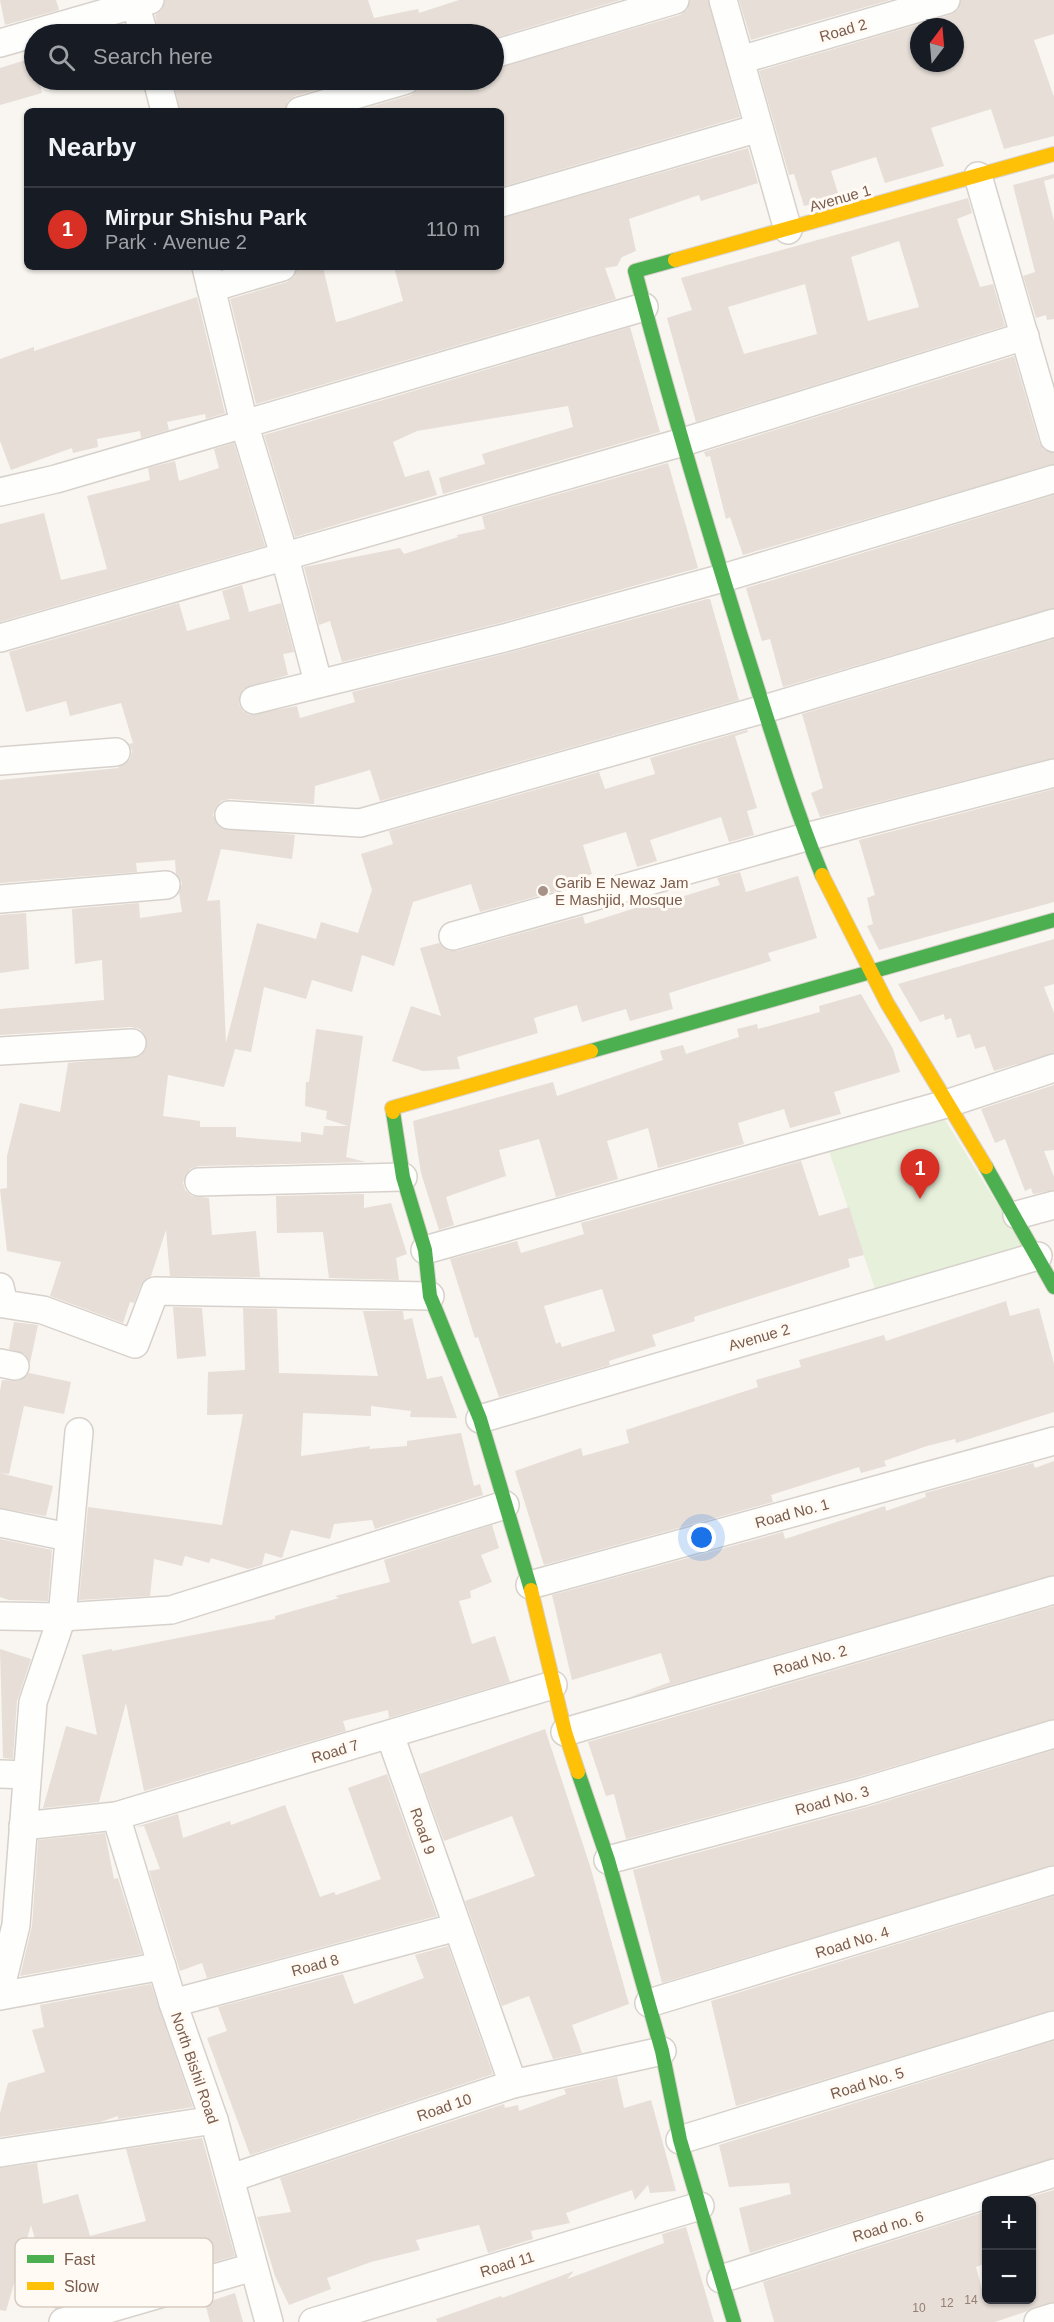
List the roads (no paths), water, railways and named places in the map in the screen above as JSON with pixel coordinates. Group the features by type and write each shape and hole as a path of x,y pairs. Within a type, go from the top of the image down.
{"street":[{"path":"504,51 675,0"},
{"path":"723,0 788,230"},
{"name":"Road 2","path":"740,60 946,0"},
{"path":"66,24 143,2 144,24"},
{"path":"0,43 24,36"},
{"path":"159,90 164,108"},
{"path":"310,108 372,90"},
{"path":"504,202 759,128"},
{"name":"Avenue 1","path":"644,307 635,271 1054,154"},
{"path":"978,176 1054,438"},
{"path":"260,270 208,277 244,423 285,558 318,682"},
{"path":"0,492 56,479 644,307 723,578 806,837 835,905 869,971 946,1104 1017,1215 1054,1287"},
{"path":"0,638 683,442 1025,336"},
{"path":"254,700 318,682 508,637 723,578 1054,478"},
{"path":"229,816 360,823 765,709 1054,622"},
{"path":"0,761 116,752"},
{"path":"453,936 806,837 1054,773"},
{"path":"0,899 166,885"},
{"path":"734,2322 680,2140 662,2051 649,2003 608,1860 565,1731 530,1584 480,1419 430,1296 425,1250 403,1177 392,1108 1054,920"},
{"path":"0,1051 132,1043"},
{"path":"425,1250 946,1104 1054,1068"},
{"path":"199,1182 403,1177"},
{"path":"1017,1215 1054,1204"},
{"name":"Avenue 2","path":"480,1419 1038,1256"},
{"path":"0,1287 4,1304 43,1310 135,1344 155,1291 430,1296"},
{"path":"79,1432 68,1537 63,1617 33,1702 16,1925 0,1993 162,1966"},
{"name":"Road No. 1","path":"530,1584 1054,1441"},
{"path":"0,1616 63,1617 171,1610 505,1505"},
{"path":"0,1523 68,1537"},
{"name":"Road No. 2","path":"565,1731 1054,1590"},
{"name":"Road 7","path":"23,1826 116,1816 553,1685"},
{"name":"Road No. 3","path":"608,1860 862,1792 1054,1734"},
{"name":"Road 9","path":"390,1735 513,2084"},
{"path":"0,1774 27,1775"},
{"name":"North Bishil Road","path":"116,1816 173,2003 214,2120 269,2322"},
{"name":"Road No. 4","path":"649,2003 1054,1880"},
{"name":"Road 8","path":"173,2003 457,1927"},
{"name":"Road No. 5","path":"680,2140 1054,2025"},
{"name":"Road 10","path":"231,2178 513,2084 662,2051"},
{"path":"0,2153 214,2120"},
{"name":"Road no. 6","path":"722,2279 1054,2173"},
{"name":"Road 11","path":"313,2322 700,2206"},
{"path":"213,2279 253,2267"},
{"path":"63,2322 115,2307"},
{"path":"1038,2322 1054,2317"}],"place":[{"name":"Garib E Newaz Jam E Mashjid, Mosque","path":"543,891"},
{"name":"Mirpur Shishu Park","path":"920,1199"}]}
